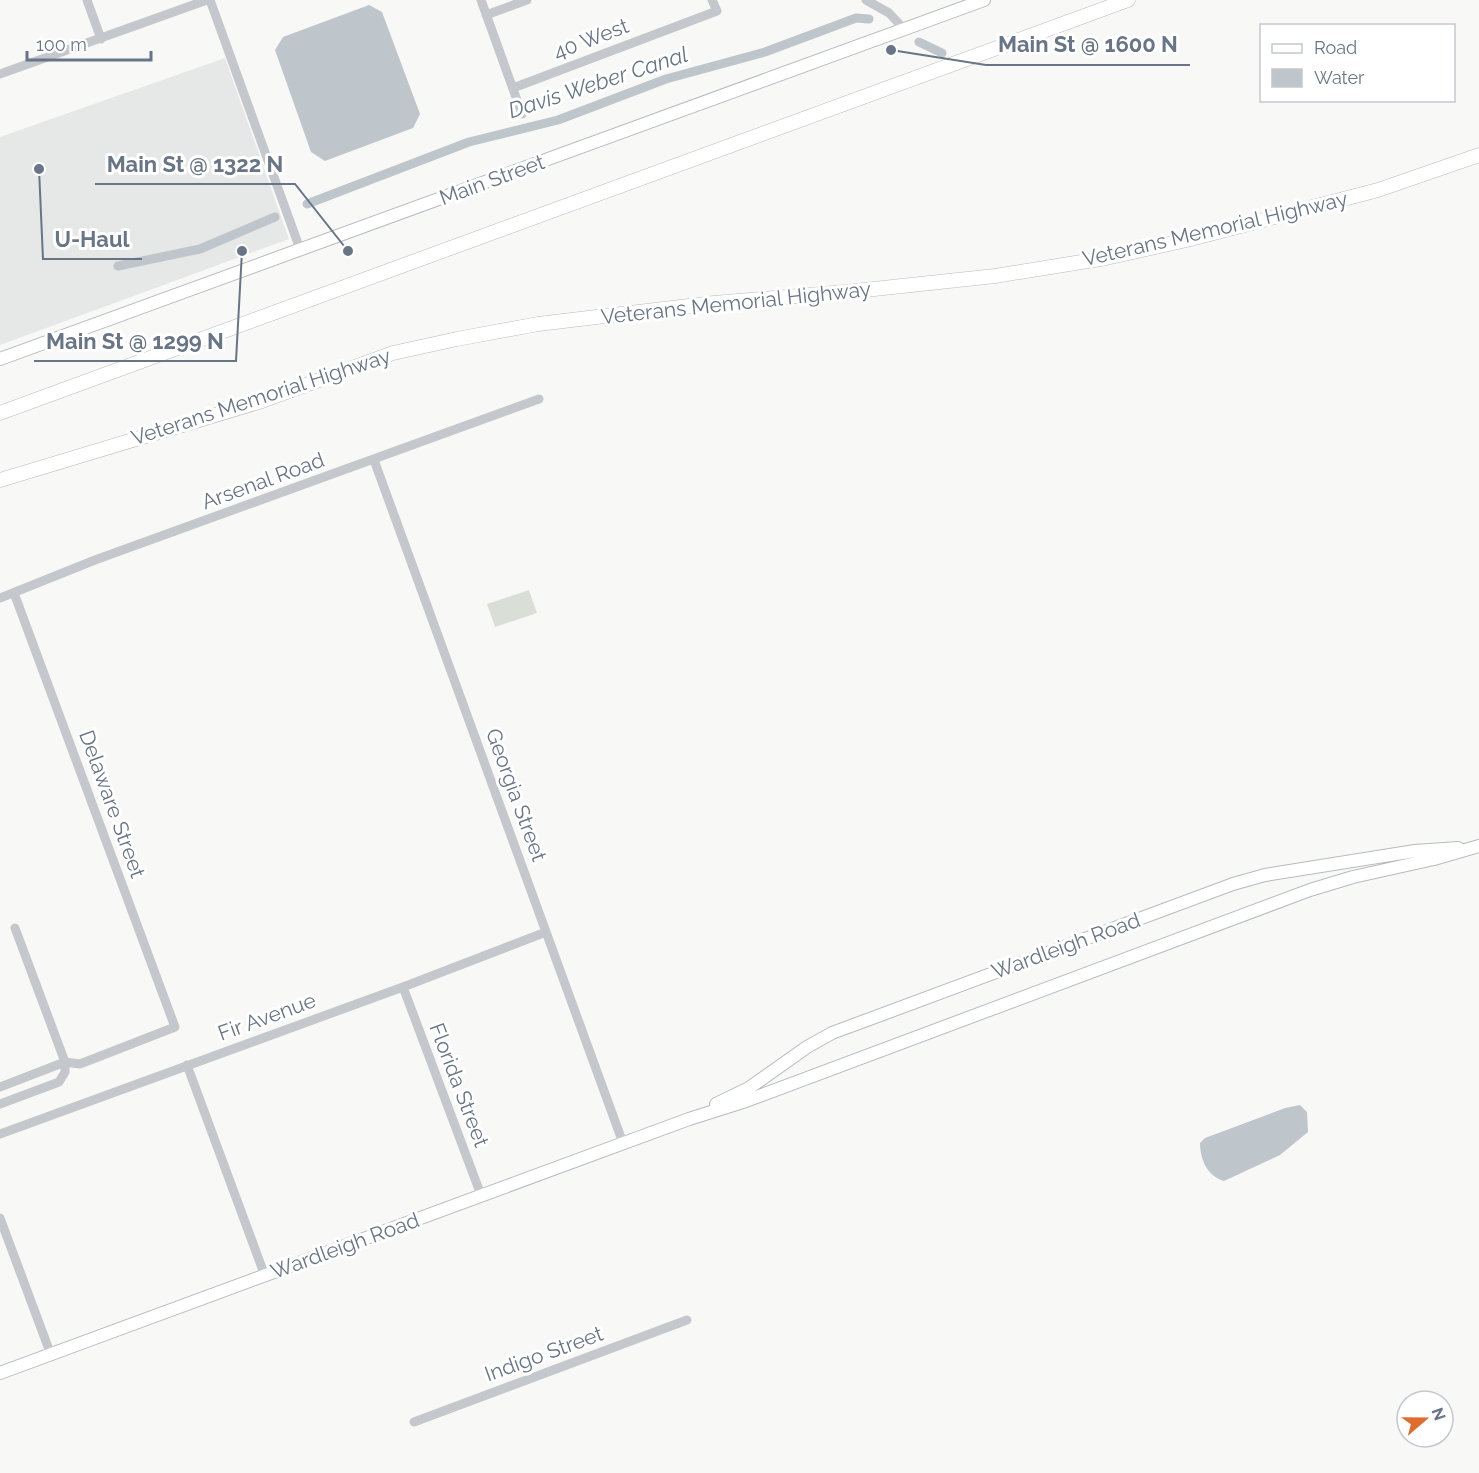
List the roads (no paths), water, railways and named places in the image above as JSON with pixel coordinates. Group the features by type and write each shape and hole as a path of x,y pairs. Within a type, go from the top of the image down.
{"highway":[{"path":"0,413 1128,0"},
{"name":"Veterans Memorial Highway","path":"1,480 262,401 393,353 538,324 714,303 995,276 1106,258 1378,190 1479,155"}],"main road":[{"name":"Main Street","path":"0,359 984,0"},
{"name":"Wardleigh Road","path":"689,1119 749,1088 807,1047 832,1033 1233,884 1265,875 1415,851 1474,847"},
{"name":"Wardleigh Road","path":"0,1373 623,1143 746,1101 1310,890 1474,847"}],"street":[{"path":"87,0 101,39"},
{"path":"0,74 209,0 300,249"},
{"path":"481,0 522,114"},
{"path":"486,15 527,0"},
{"name":"40 West","path":"513,88 717,11 712,0"},
{"path":"866,0 889,13 904,29"},
{"name":"Arsenal Road","path":"0,598 95,560 539,399"},
{"name":"Georgia Street","path":"374,460 623,1143"},
{"name":"Delaware Street","path":"14,593 175,1027 80,1064 65,1062"},
{"path":"0,1104 59,1082 65,1072 65,1062 15,928"},
{"name":"Fir Avenue","path":"0,1134 403,987 546,932"},
{"name":"Florida Street","path":"403,987 481,1195"},
{"path":"0,1087 65,1062"},
{"path":"187,1065 265,1276"},
{"path":"0,1218 51,1355"},
{"name":"Indigo Street","path":"414,1422 687,1320"}],"water":[{"path":"369,5 382,12 420,114 413,128 325,161 311,152 275,50 283,37"},
{"path":"1300,1105 1307,1112 1308,1132 1280,1155 1224,1181 1209,1171 1200,1149 1200,1143 1205,1138 1285,1108"}],"waterway":[{"name":"Davis Weber Canal","path":"307,204 469,142 558,120 666,79 765,52 856,18 869,19"},
{"path":"919,42 942,53"},
{"name":"Davis Weber Canal","path":"118,266 200,249 275,217"}],"place":[{"name":"Main St @ 1600 N","path":"891,50"},
{"name":"U-Haul","path":"39,169"},
{"name":"Main St @ 1299 N","path":"242,251"},
{"name":"Main St @ 1322 N","path":"348,251"}]}
